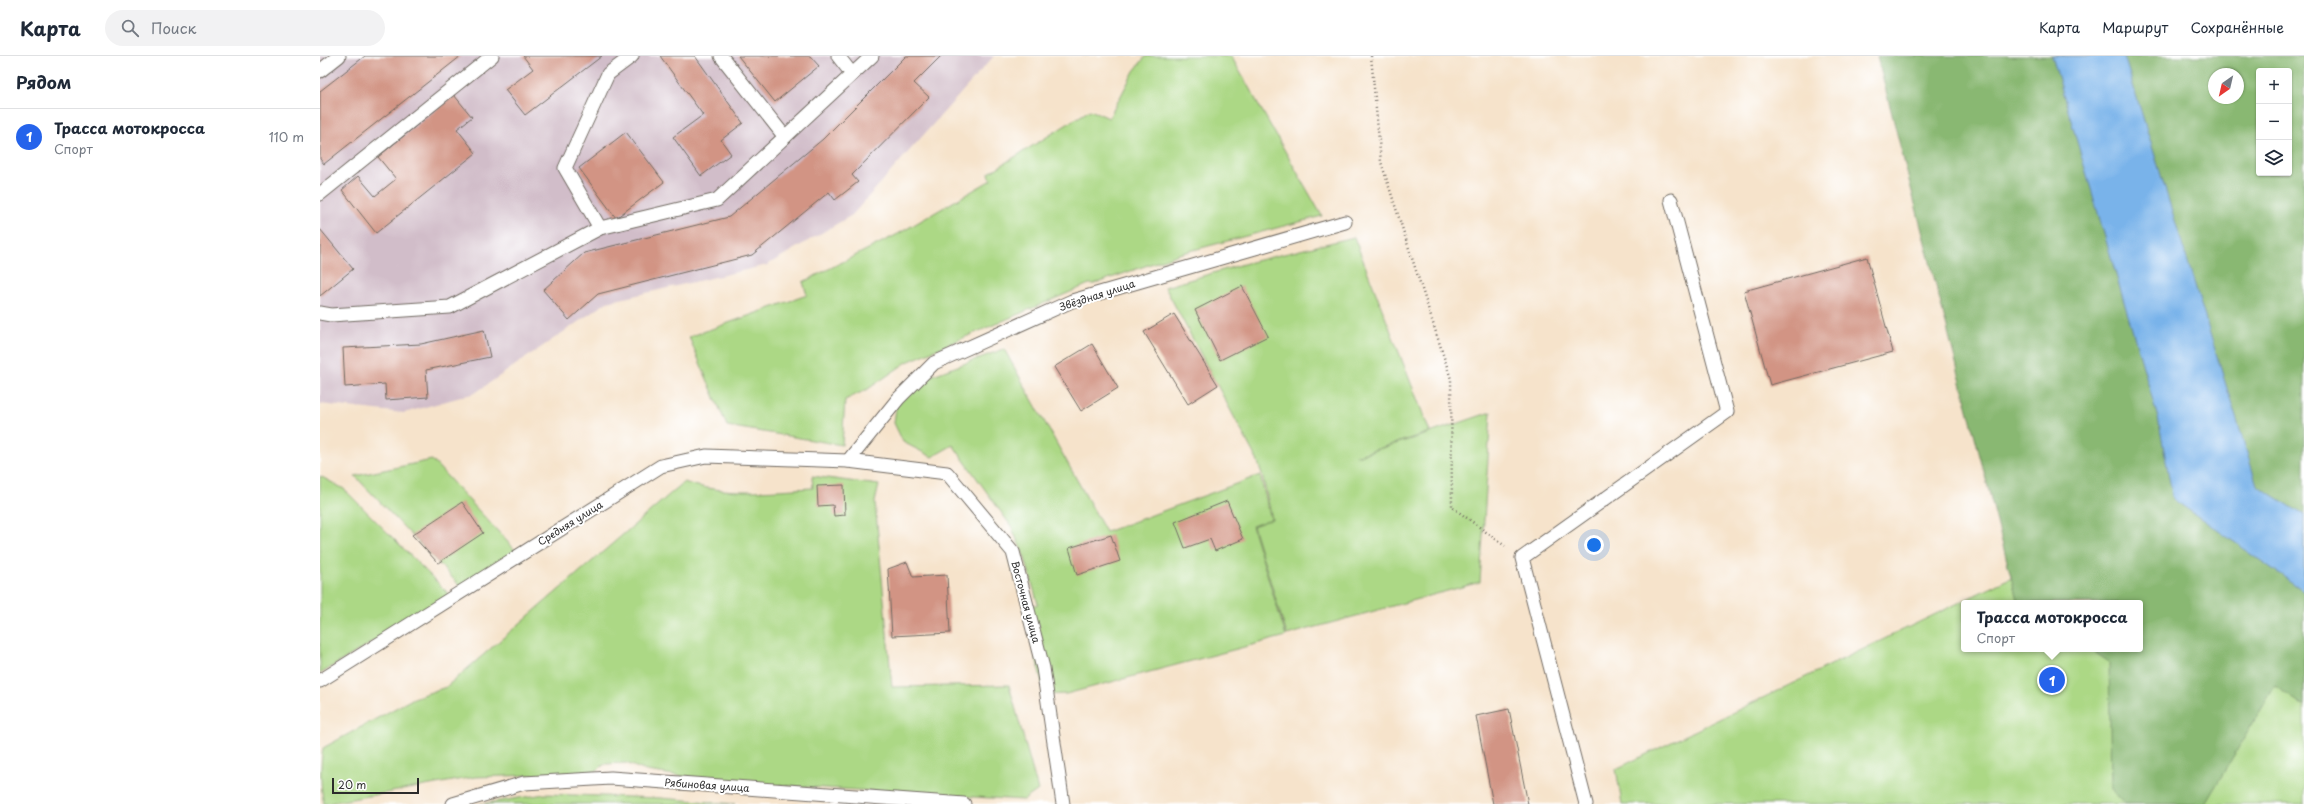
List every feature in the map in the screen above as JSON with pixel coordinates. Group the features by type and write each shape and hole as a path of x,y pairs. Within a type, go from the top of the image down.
{"lane":[{"path":"320,71 339,56"},
{"path":"320,194 492,56"},
{"path":"600,228 565,168 608,74 632,56"},
{"path":"721,56 785,137"},
{"path":"838,56 852,74"},
{"path":"320,313 331,315 450,307 600,228 717,200 872,56"},
{"path":"1586,804 1522,558 1727,412 1671,200"},
{"name":"Звёздная улица","path":"848,461 898,399 934,363 1072,301 1345,222"},
{"name":"Средняя улица","path":"320,681 661,466 706,456 848,461"},
{"name":"Восточная улица","path":"848,461 947,473 1013,552 1043,668 1063,804"},
{"name":"Рябиновая улица","path":"453,804 524,783 611,778 964,804"}],"path":[{"path":"1372,56 1380,162 1451,378 1452,507 1522,558"}],"shaded area":[{"path":"320,56 994,56 852,215 767,265 607,302 475,393 404,413 320,404"}],"green space":[{"path":"1146,56 1231,56 1322,216 1182,253 1094,284 1089,284 907,362 868,389 845,400 842,445 727,426 689,337 807,295 803,282 898,234 991,180 989,173 1090,110 1109,118 1134,71"},
{"path":"1877,56 2304,56 2304,706 2275,686 2205,804 2125,804 2111,789 2109,662 2094,652 2143,652 2143,600 2017,600"},
{"path":"1354,237 1430,432 1356,456 1424,435 1491,412 1480,582 1287,635 1253,526 1272,519 1262,474 1257,460 1165,287 1247,263"},
{"path":"1004,349 1106,532 1260,475 1271,519 1252,526 1286,636 1066,694 1045,695 1024,608 1038,604 1025,558 1011,526 953,445 932,457 903,442 894,423 897,400 925,378"},
{"path":"432,460 516,551 462,588 355,476"},
{"path":"320,476 344,489 450,595 320,674"},
{"path":"812,476 879,485 875,502 892,687 1009,685 1038,790 1024,800 724,782 646,771 626,763 605,764 593,773 475,777 324,804 321,776 323,748 414,698 446,687 684,482 731,491 764,491 813,488"},
{"path":"2173,499 2304,591 2304,804 1622,804 1616,769 1961,602 1961,652 2143,652 2143,600 1965,600"},
{"path":"545,794 660,798 735,804 480,804"}],"water":[{"path":"2052,56 2124,56 2257,485 2304,515 2304,591 2173,499 2158,418"}],"building":[{"path":"365,56 461,56 324,164 320,159 320,91"},
{"path":"523,56 602,56 525,115 505,90 533,69"},
{"path":"660,56 695,56 743,123 721,140 731,154 701,176 673,137 703,115"},
{"path":"738,56 810,56 819,66 775,102"},
{"path":"906,56 941,56 914,83 929,97 852,175 858,182 835,200 829,192 752,255 598,294 569,320 543,290 584,253 729,217 823,139"},
{"path":"454,95 472,117 457,129 476,153 376,233 342,190 358,176 375,196 396,179 378,157"},
{"path":"626,132 664,182 616,218 579,168"},
{"path":"320,229 353,269 320,296"},
{"path":"1867,257 1893,352 1770,385 1744,291"},
{"path":"1242,286 1268,336 1220,360 1195,310"},
{"path":"1174,314 1218,385 1188,404 1144,332"},
{"path":"484,330 490,357 426,370 428,397 386,400 385,384 345,387 343,348 421,344"},
{"path":"1092,344 1118,388 1081,411 1054,367"},
{"path":"844,485 845,515 834,516 833,505 818,506 817,486"},
{"path":"1227,501 1243,539 1215,551 1210,539 1185,548 1175,522"},
{"path":"462,502 483,533 438,563 412,535"},
{"path":"1111,535 1120,561 1077,575 1069,548"},
{"path":"907,562 913,577 947,575 950,633 892,636 888,569"},
{"path":"1509,709 1528,804 1493,804 1476,716"}],"place":[{"name":"Трасса мотокросса","path":"2052,680"}]}
